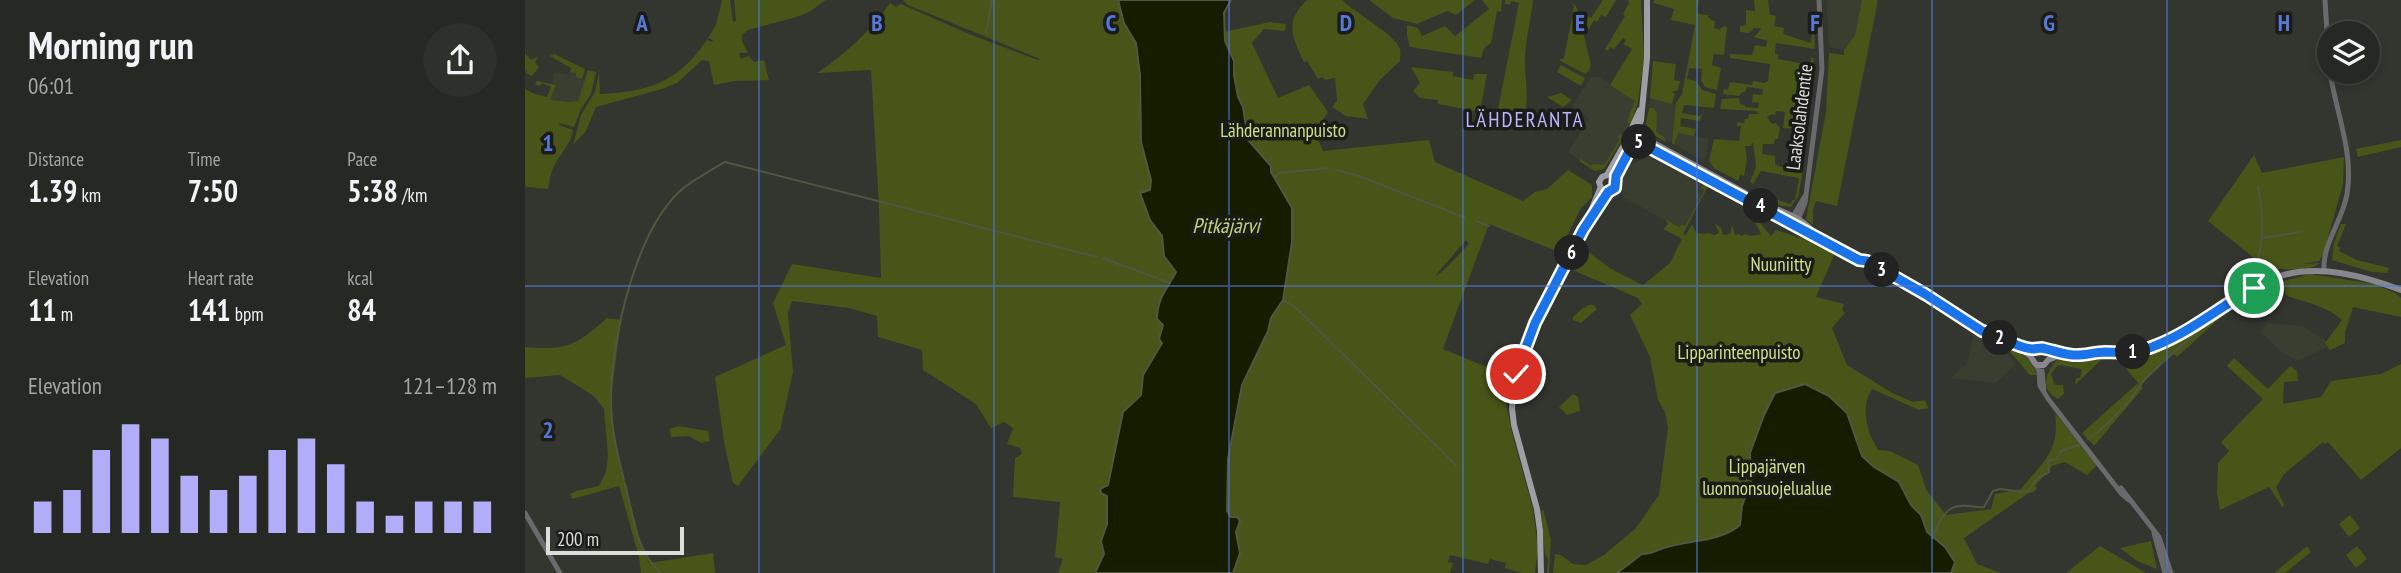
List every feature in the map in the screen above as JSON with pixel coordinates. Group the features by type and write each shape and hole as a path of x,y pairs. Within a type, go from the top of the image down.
{"main road":[{"path":"1583,230 1608,192 1615,188 1615,179 1634,136 1642,105 1647,58 1647,0"},
{"path":"1541,573 1537,509 1514,425 1512,396 1520,359 1528,338 1583,230 1600,189 1600,179 1608,175 1634,136"},
{"path":"1634,136 1812,229 1814,234 1923,298 1977,322 2031,357 2036,365 2064,353"},
{"path":"1608,175 1615,179"},
{"path":"1600,189 1608,192"},
{"path":"2013,344 2035,350 2109,357 2113,354 2133,352 2155,346 2182,332 2247,291 2281,276 2308,271 2324,271 2401,290"}],"street":[{"name":"Laaksolahdentie","path":"1794,221 1805,203 1822,69 1818,0"},
{"path":"2325,0 2326,21"},
{"path":"2324,271 2329,261 2327,254 2332,234 2347,195 2349,161 2333,84"},
{"path":"2044,392 2042,371 2049,355 2045,349"},
{"path":"2031,357 2035,350"},
{"path":"2036,365 2040,386 2044,392 2160,539 2171,573"},
{"path":"525,513 560,573"},
{"path":"2154,533 2165,573"}],"shaded area":[{"path":"1826,0 1862,0 1855,35 1844,50 1829,47"},
{"path":"570,72 577,73 576,77 585,80 578,101 549,100 556,85 552,83 554,73 569,75"},
{"path":"1591,77 1599,77 1638,102 1632,124 1617,150 1600,170 1594,170 1568,152 1589,118 1572,106"},
{"path":"1650,98 1676,105 1674,132 1709,139 1706,157 1702,161 1648,128"},
{"path":"1650,156 1708,187 1684,231 1623,197 1622,178 1628,166"},
{"path":"2268,323 2303,326 2321,338 2327,347 2298,361 2283,353 2260,332"},
{"path":"1978,335 2002,348 2017,364 1995,383 1950,378 1967,364 1973,336"}],"green space":[{"path":"722,0 730,0 733,22 736,21 734,0 826,0 809,12 748,30 742,35 748,53 739,53 741,59 749,56 754,62 764,60 769,80 734,81 714,85 709,61 702,60 677,83 596,107 586,131 573,145 581,115 595,92 599,72 600,94 633,91 673,75 685,66 707,40 712,42 713,40 708,38 716,25"},
{"path":"903,0 1142,0 1194,262 1111,573 1058,573 1063,559 1055,557 1060,502 1013,497 1015,458 1022,454 1020,448 1007,444 1013,428 1004,422 991,428 976,404 923,370 922,350 878,337 877,316 849,308 792,301 788,313 793,372 780,430 738,486 733,483 715,377 786,345 773,303 792,264 881,278 871,70 817,73 857,41 890,3 896,7 901,4 969,34 1040,59 908,5"},
{"path":"1307,0 1342,0 1397,43 1400,61 1380,80 1363,104 1368,119 1346,116 1332,107 1337,101 1335,78 1318,79 1307,61 1304,62 1292,30 1295,15"},
{"path":"1369,0 1475,0 1456,15 1447,11 1417,24 1393,18"},
{"path":"1482,0 1502,0 1501,12 1497,11 1491,43 1484,48 1481,58 1410,47 1407,25 1418,28 1422,36 1445,26 1455,36 1489,9"},
{"path":"1505,0 1533,0 1525,53 1526,104 1522,119 1516,125 1496,119 1519,3 1511,1 1510,5 1505,4"},
{"path":"1603,0 1616,0 1606,17 1601,15 1597,22 1594,20 1588,30 1585,14 1591,18"},
{"path":"1628,0 1641,0 1644,59 1638,102 1631,124 1627,122 1635,101 1610,85 1632,49 1623,44 1626,40 1623,38 1614,49 1605,49 1625,16 1623,14"},
{"path":"1654,0 1699,0 1699,14 1708,15 1715,22 1714,28 1719,30 1727,27 1724,55 1714,54 1712,65 1721,68 1717,90 1705,87 1701,80 1702,69 1689,68 1687,79 1696,81 1702,90 1716,94 1714,108 1684,105 1682,113 1700,116 1703,110 1700,121 1681,118 1680,126 1696,129 1694,136 1678,133 1674,145 1676,103 1682,94 1695,25 1671,20 1674,9 1654,3"},
{"path":"1754,0 1768,0 1770,15 1776,16 1774,26 1784,28 1783,34 1811,43 1814,32 1815,49 1776,43 1775,54 1778,54 1778,59 1810,65 1811,58 1814,58 1808,125 1802,125 1801,129 1783,128 1785,112 1776,111 1775,115 1767,117 1780,129 1774,144 1763,144 1762,154 1775,156 1775,164 1778,166 1798,170 1801,163 1804,165 1798,197 1791,207 1769,200 1770,198 1791,204 1792,200 1795,200 1799,178 1761,171 1753,184 1750,182 1756,167 1753,142 1751,146 1745,146 1747,159 1744,176 1740,175 1738,181 1714,168 1709,161 1714,139 1739,141 1741,126 1737,126 1737,122 1744,123 1749,114 1758,114 1757,111 1720,109 1722,99 1739,98 1740,104 1745,107 1758,108 1759,103 1752,102 1753,94 1762,95 1763,89 1747,87 1739,96 1723,94 1724,89 1728,90 1730,82 1752,85 1753,81 1768,81 1770,64 1730,58 1730,54 1752,55 1755,45 1766,47 1767,41 1772,42 1754,37 1760,28 1754,28 1749,33 1740,32 1740,26 1746,25 1746,10 1755,11"},
{"path":"1862,0 1878,0 1837,206 1816,201 1813,225 1806,219 1826,112 1829,53 1844,55 1844,50 1855,35"},
{"path":"1571,3 1575,5 1578,11 1591,65 1585,74 1559,60 1564,58 1574,6"},
{"name":"Lähderannanpuisto","path":"1270,22 1286,24 1285,31 1264,29 1252,43 1278,98 1309,85 1328,112 1315,133 1323,151 1429,140 1435,162 1523,201 1535,192 1547,189 1568,170 1592,185 1592,197 1581,208 1559,252 1489,224 1443,349 1506,375 1503,389 1505,399 1533,509 1538,548 1535,573 1521,573 1505,568 1506,563 1490,559 1488,564 1450,555 1448,562 1453,563 1450,573 1231,573 1222,478 1253,174 1218,41 1224,32","holes":["1466,240 1469,244 1442,272 1435,276"]},
{"path":"525,53 531,60 538,56 535,63 539,67 532,76 526,73 527,68 525,72"},
{"path":"554,54 585,69 582,79 576,77 576,73 570,72 571,68 550,56"},
{"path":"1653,61 1676,64 1674,80 1680,81 1678,90 1672,92 1675,94 1672,104 1650,98"},
{"path":"1561,65 1585,78 1581,86 1557,72"},
{"path":"1411,67 1453,72 1453,76 1473,80 1474,74 1487,74 1480,112 1438,104 1438,100 1420,98 1413,91 1420,83"},
{"path":"588,70 596,72 591,94 574,127 560,123 559,125 573,130 570,141 554,166 548,189 527,187 525,89 547,97 551,87 542,83 540,86 535,84 537,81 556,85 550,100 578,101"},
{"path":"1561,93 1572,100 1563,107 1547,97"},
{"path":"1649,108 1653,108 1657,113 1656,132 1664,137 1666,142 1648,132 1646,123"},
{"path":"1620,134 1624,136 1604,169 1595,171 1579,161 1582,158 1591,166 1604,165 1620,139"},
{"path":"2401,140 2401,147 2358,157 2356,149"},
{"path":"2254,155 2262,173 2344,157 2343,184 2323,255 2319,261 2302,264 2320,263 2304,269 2279,269 2233,296 2265,274 2259,273 2254,258 2208,221"},
{"name":"Lippajärven luonnonsuojelualue","path":"1705,184 1708,186 1683,234 1686,235 1692,224 1697,234 1714,235 1719,233 1715,223 1721,228 1723,235 1730,234 1732,225 1735,235 1761,234 1754,220 1756,218 1771,236 1776,230 1811,241 1834,255 1816,297 1844,304 1842,310 1845,313 1832,328 1847,365 1892,393 1913,402 1925,400 1928,408 1919,410 1872,389 1866,403 1866,419 1871,436 1878,450 1890,451 1918,465 1927,491 1946,515 1991,509 1995,494 2021,489 2053,447 2055,413 2097,465 2087,475 2065,462 2052,466 2035,486 2035,491 1964,538 1977,564 2001,573 1553,573 1555,554 1573,564 1586,565 1604,555 1635,529 1659,495 1668,427 1665,412 1658,400 1650,357 1630,315 1642,304 1638,298 1570,269 1582,247 1611,269 1643,285 1670,263 1682,239 1663,229 1668,224 1665,219 1679,227 1685,226 1705,190 1701,188"},
{"path":"1581,219 1577,236 1544,299 1551,277"},
{"path":"2341,224 2346,224 2337,246 2339,251 2357,260 2389,268 2387,273 2372,272 2332,260 2334,243"},
{"path":"2310,274 2374,284 2395,293 2401,298 2401,317 2353,307 2345,333 2345,343 2330,350 2321,338 2326,342 2342,320 2324,308 2287,296 2280,282"},
{"path":"1589,305 1597,309 1581,323 1573,320 1573,317"},
{"path":"2232,307 2177,357 2172,353 2141,385 2143,388 2094,446 2082,433 2138,383 2119,360 2164,348"},
{"path":"607,318 621,320 611,397 615,441 642,549 649,563 713,553 715,573 641,573 619,486 572,499 570,494 576,491 599,486 606,472 608,456 604,409 594,396 560,375 525,378 525,347 552,348 571,344"},
{"path":"2004,345 2024,356 2037,375 2030,375"},
{"path":"2059,358 2103,358 2075,385 2082,369 2058,365 2051,374 2055,385 2063,385 2064,394 2058,399 2046,385 2048,373"},
{"path":"2234,358 2268,389 2290,366 2297,371 2298,381 2284,382 2283,404 2321,397 2331,381 2381,374 2401,364 2401,448 2361,480 2328,442 2323,442 2284,474 2276,487 2283,508 2269,487 2220,510 2217,492 2218,463 2229,451 2221,442 2263,399 2227,366"},
{"path":"1573,394 1578,397 1580,411 1567,415 1559,407"},
{"path":"678,426 708,431 710,441 701,443 689,436 671,437 670,429"},
{"path":"1543,509 1551,540 1549,573 1541,512"},
{"path":"2350,515 2360,528 2349,537 2339,524"},
{"path":"2151,541 2157,569 2137,561 2120,548"},
{"path":"2100,546 2146,573 2066,573"},
{"path":"2307,546 2311,552 2285,573 2274,573"},
{"path":"2357,546 2367,559 2356,568 2346,555"}],"water":[{"name":"Pitkäjärvi","path":"1118,0 1231,0 1224,13 1225,41 1234,61 1234,75 1248,140 1271,166 1271,172 1292,208 1292,242 1283,300 1271,318 1268,331 1242,385 1228,459 1227,511 1231,517 1237,517 1240,521 1236,532 1240,553 1233,573 1095,573 1104,554 1101,541 1107,524 1107,496 1101,493 1100,489 1108,485 1123,412 1141,395 1143,375 1162,343 1159,339 1163,325 1157,319 1159,305 1176,272 1164,256 1162,236 1150,220 1140,193 1150,190 1151,180 1141,142 1140,75 1136,43 1124,23"},
{"path":"1805,384 1829,396 1847,413 1862,456 1874,467 1899,482 1911,505 1921,515 1927,532 1945,547 1955,562 1951,573 1617,573 1642,554 1714,538 1740,525 1742,506 1751,482 1750,453 1764,415 1775,393"}],"waterway":[{"path":"986,33 992,0"},
{"path":"624,480 613,428 611,395 616,344 629,286 639,258 664,209 684,187 725,162 1097,257"},
{"path":"1275,177 1279,173 1329,168"},
{"path":"1337,170 1466,218"},
{"path":"2227,296 2248,276 2259,255 2262,219 2258,187"},
{"path":"1476,221 1489,226"},
{"path":"2263,238 2300,232"},
{"path":"1103,258 1170,283"},
{"path":"1283,300 1296,308 1456,465"},
{"path":"2088,439 2114,417 2145,379 2199,331 2232,307"},
{"path":"1932,538 1942,517 1950,509 1964,506 1984,507 1993,491 2000,489 2028,491 2038,478 2049,472 2048,461 2056,459 2061,451 2079,445"},
{"path":"625,484 641,544 646,555 661,573"}],"district":[{"name":"LÄHDERANTA","path":"1525,119"}],"route":[{"path":"1516,374 1535,323 1583,230 1608,192 1615,188 1616,176 1635,140 1859,260 1867,261 1982,331 2035,350 2042,348 2073,355 2096,355 2099,352 2123,354 2155,346 2254,288"}],"park label":[{"name":"Nuuniitty","path":"1781,264"},
{"name":"Lipparinteenpuisto","path":"1739,352"}]}
